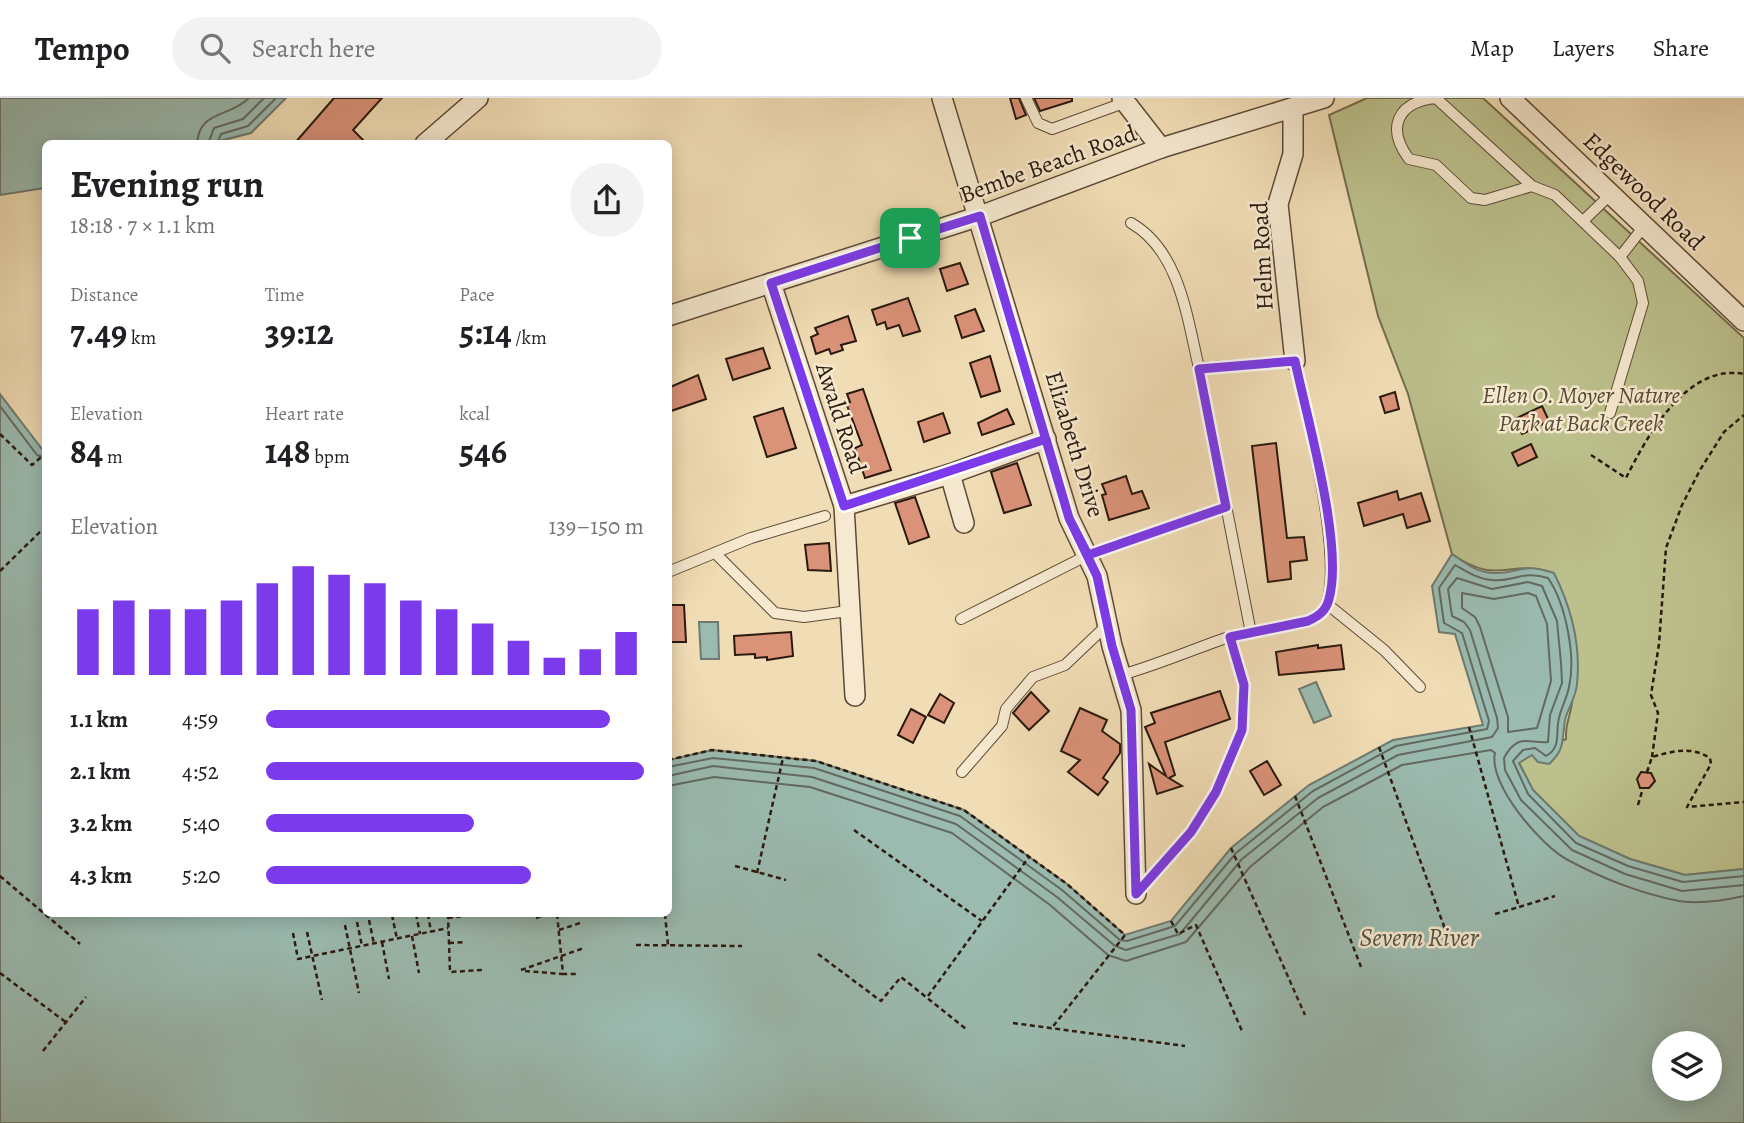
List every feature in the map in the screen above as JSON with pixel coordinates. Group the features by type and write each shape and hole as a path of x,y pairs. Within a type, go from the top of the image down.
{"street":[{"path":"430,140 478,98"},
{"name":"Elizabeth Drive","path":"942,98 980,216 1069,518 1097,576 1133,727 1136,894"},
{"name":"Edgewood Road","path":"1510,98 1743,319"},
{"path":"1124,100 1161,148"},
{"name":"Bembe Beach Road","path":"672,315 980,216 1161,148 1307,102"},
{"name":"Helm Road","path":"1295,361 1279,204 1307,102"},
{"name":"Awald Road","path":"771,283 844,506 855,696"},
{"path":"844,506 950,474 1046,439"},
{"path":"950,474 964,523"}],"lane":[{"path":"1026,98 1038,123 1052,129 1124,100"},
{"path":"1532,186 1485,200 1471,198 1436,165 1409,159 1399,145 1396,129 1400,117 1410,105 1436,98 1532,186 1555,195 1619,257 1638,281 1643,303 1611,413"},
{"path":"1583,221 1612,193"},
{"path":"1131,223 1148,233 1176,279 1199,369 1251,633"},
{"path":"1619,257 1645,224"},
{"path":"1121,675 1230,637 1308,621 1319,616 1327,604 1331,585 1331,532 1295,361 1199,369"},
{"path":"961,619 1088,555 1226,507"},
{"path":"672,570 751,538 825,516"},
{"path":"715,553 775,613 804,617 848,611"},
{"path":"1327,604 1384,650 1420,687"},
{"path":"962,772 1002,726 1006,709 1033,677 1065,665 1108,624"},
{"path":"1136,894 1191,832 1216,792 1242,730 1244,685 1230,637"}],"path":[{"path":"1591,455 1626,478 1643,446 1687,390 1723,373 1744,374"},
{"path":"1647,772 1652,757 1658,713 1651,695 1659,645 1666,548 1682,505 1700,470 1724,432 1744,415"},
{"path":"0,434 32,465 42,456"},
{"path":"0,571 42,530"},
{"path":"1469,727 1519,907"},
{"path":"1379,747 1445,929"},
{"path":"672,760 712,750 816,761 964,810 1029,857 1125,935 1051,1029"},
{"path":"1652,757 1672,751 1698,750 1710,758 1711,764 1687,807 1744,802"},
{"path":"757,873 783,758"},
{"path":"1638,805 1643,788"},
{"path":"1295,796 1361,967"},
{"path":"854,830 982,921"},
{"path":"1231,848 1305,1015"},
{"path":"928,996 1029,857"},
{"path":"735,866 786,880"},
{"path":"0,876 42,911"},
{"path":"1495,914 1555,896"},
{"path":"49,917 80,943"},
{"path":"392,917 397,939"},
{"path":"417,917 420,934"},
{"path":"428,917 431,932"},
{"path":"448,917 450,972 482,970"},
{"path":"557,917 563,974"},
{"path":"664,917 668,945"},
{"path":"369,920 374,944"},
{"path":"1171,921 1178,934 1196,925 1242,1031"},
{"path":"357,922 362,946"},
{"path":"559,930 580,923"},
{"path":"345,925 359,993"},
{"path":"293,933 298,959 448,928"},
{"path":"307,932 322,1000"},
{"path":"412,936 419,973"},
{"path":"382,942 389,979"},
{"path":"449,943 465,942"},
{"path":"636,945 742,946"},
{"path":"579,974 521,970 562,953 584,948"},
{"path":"818,954 881,1001 901,977 965,1029"},
{"path":"0,973 67,1023"},
{"path":"43,1051 86,997"},
{"path":"1013,1023 1185,1046"}],"green space":[{"name":"Ellen O. Moyer Nature Park at Back Creek","path":"1367,98 1483,98 1744,338 1744,869 1685,875 1630,859 1579,836 1533,790 1519,763 1526,756 1566,739 1575,667 1571,621 1553,573 1525,568 1493,571 1481,569 1452,554 1408,394 1378,316 1329,115"}],"water":[{"path":"0,98 286,98 251,133 224,140 42,140 42,188 0,195"},
{"name":"Severn River","path":"0,394 42,449 42,917 672,917 672,759 712,750 816,761 964,810 1067,884 1125,935 1171,921 1231,848 1309,785 1393,740 1483,725 1455,634 1439,632 1432,586 1452,554 1481,571 1502,573 1534,569 1554,573 1565,599 1576,641 1576,689 1565,720 1558,754 1549,764 1538,762 1532,755 1519,763 1533,790 1579,836 1630,859 1685,875 1744,869 1744,1123 0,1123"},
{"path":"699,622 718,622 719,659 701,659"},
{"path":"1316,682 1331,716 1314,723 1299,689"}],"building":[{"path":"334,98 382,98 353,130 363,140 297,140"},
{"path":"1010,98 1019,98 1026,115 1016,119"},
{"path":"1034,98 1072,98 1072,101 1040,111"},
{"path":"960,263 968,284 947,291 940,269"},
{"path":"908,298 920,331 903,336 899,325 887,329 885,322 877,325 872,310"},
{"path":"975,309 984,331 962,338 955,316"},
{"path":"848,316 856,341 841,345 843,350 831,354 829,349 816,354 811,337 818,334 815,328"},
{"path":"763,348 770,368 733,380 726,359"},
{"path":"990,356 1000,391 981,397 970,363"},
{"path":"698,375 706,399 672,411 672,386"},
{"path":"863,389 891,470 865,478 855,448 862,445 846,403 850,402 847,394"},
{"path":"1395,392 1399,409 1385,413 1380,397"},
{"path":"1542,406 1549,421 1522,434 1515,419"},
{"path":"783,408 796,448 767,457 754,417"},
{"path":"1007,409 1014,424 982,435 978,423"},
{"path":"943,413 950,433 924,442 918,422"},
{"path":"1276,443 1287,538 1304,537 1307,560 1290,562 1291,579 1268,582 1252,446"},
{"path":"1531,444 1537,457 1518,466 1512,453"},
{"path":"1017,463 1031,505 1004,513 991,472"},
{"path":"1126,476 1132,494 1142,491 1149,508 1109,520 1102,484"},
{"path":"1397,491 1399,500 1421,493 1430,521 1407,528 1403,514 1364,526 1358,503"},
{"path":"915,497 929,537 909,544 895,503"},
{"path":"829,543 831,571 808,570 805,545"},
{"path":"672,605 684,605 686,642 672,642"},
{"path":"791,632 793,656 767,660 767,657 755,658 755,654 735,655 734,636"},
{"path":"1318,645 1318,648 1341,645 1344,669 1279,675 1276,652"},
{"path":"1220,691 1230,719 1165,742 1175,775 1169,778 1182,786 1157,794 1149,764 1166,776 1145,727 1155,723 1151,713"},
{"path":"1031,692 1049,711 1029,730 1013,713"},
{"path":"940,694 954,703 944,723 928,715"},
{"path":"1080,708 1107,720 1102,731 1120,744 1120,753 1103,778 1108,782 1098,795 1068,772 1080,760 1061,751"},
{"path":"911,709 926,717 913,743 898,735"},
{"path":"1267,761 1281,785 1264,795 1250,771"},
{"path":"1641,772 1651,773 1655,781 1649,788 1640,788 1637,779"}],"route":[{"path":"910,238 771,283 844,506 950,474 1046,439 1069,518 1097,576 1112,646 1131,710 1136,894 1191,832 1216,792 1242,730 1244,685 1230,637 1308,621 1319,616 1330,597 1331,532 1295,361 1199,369 1226,507 1088,555 1069,518 1046,439 980,216 910,238"}]}
